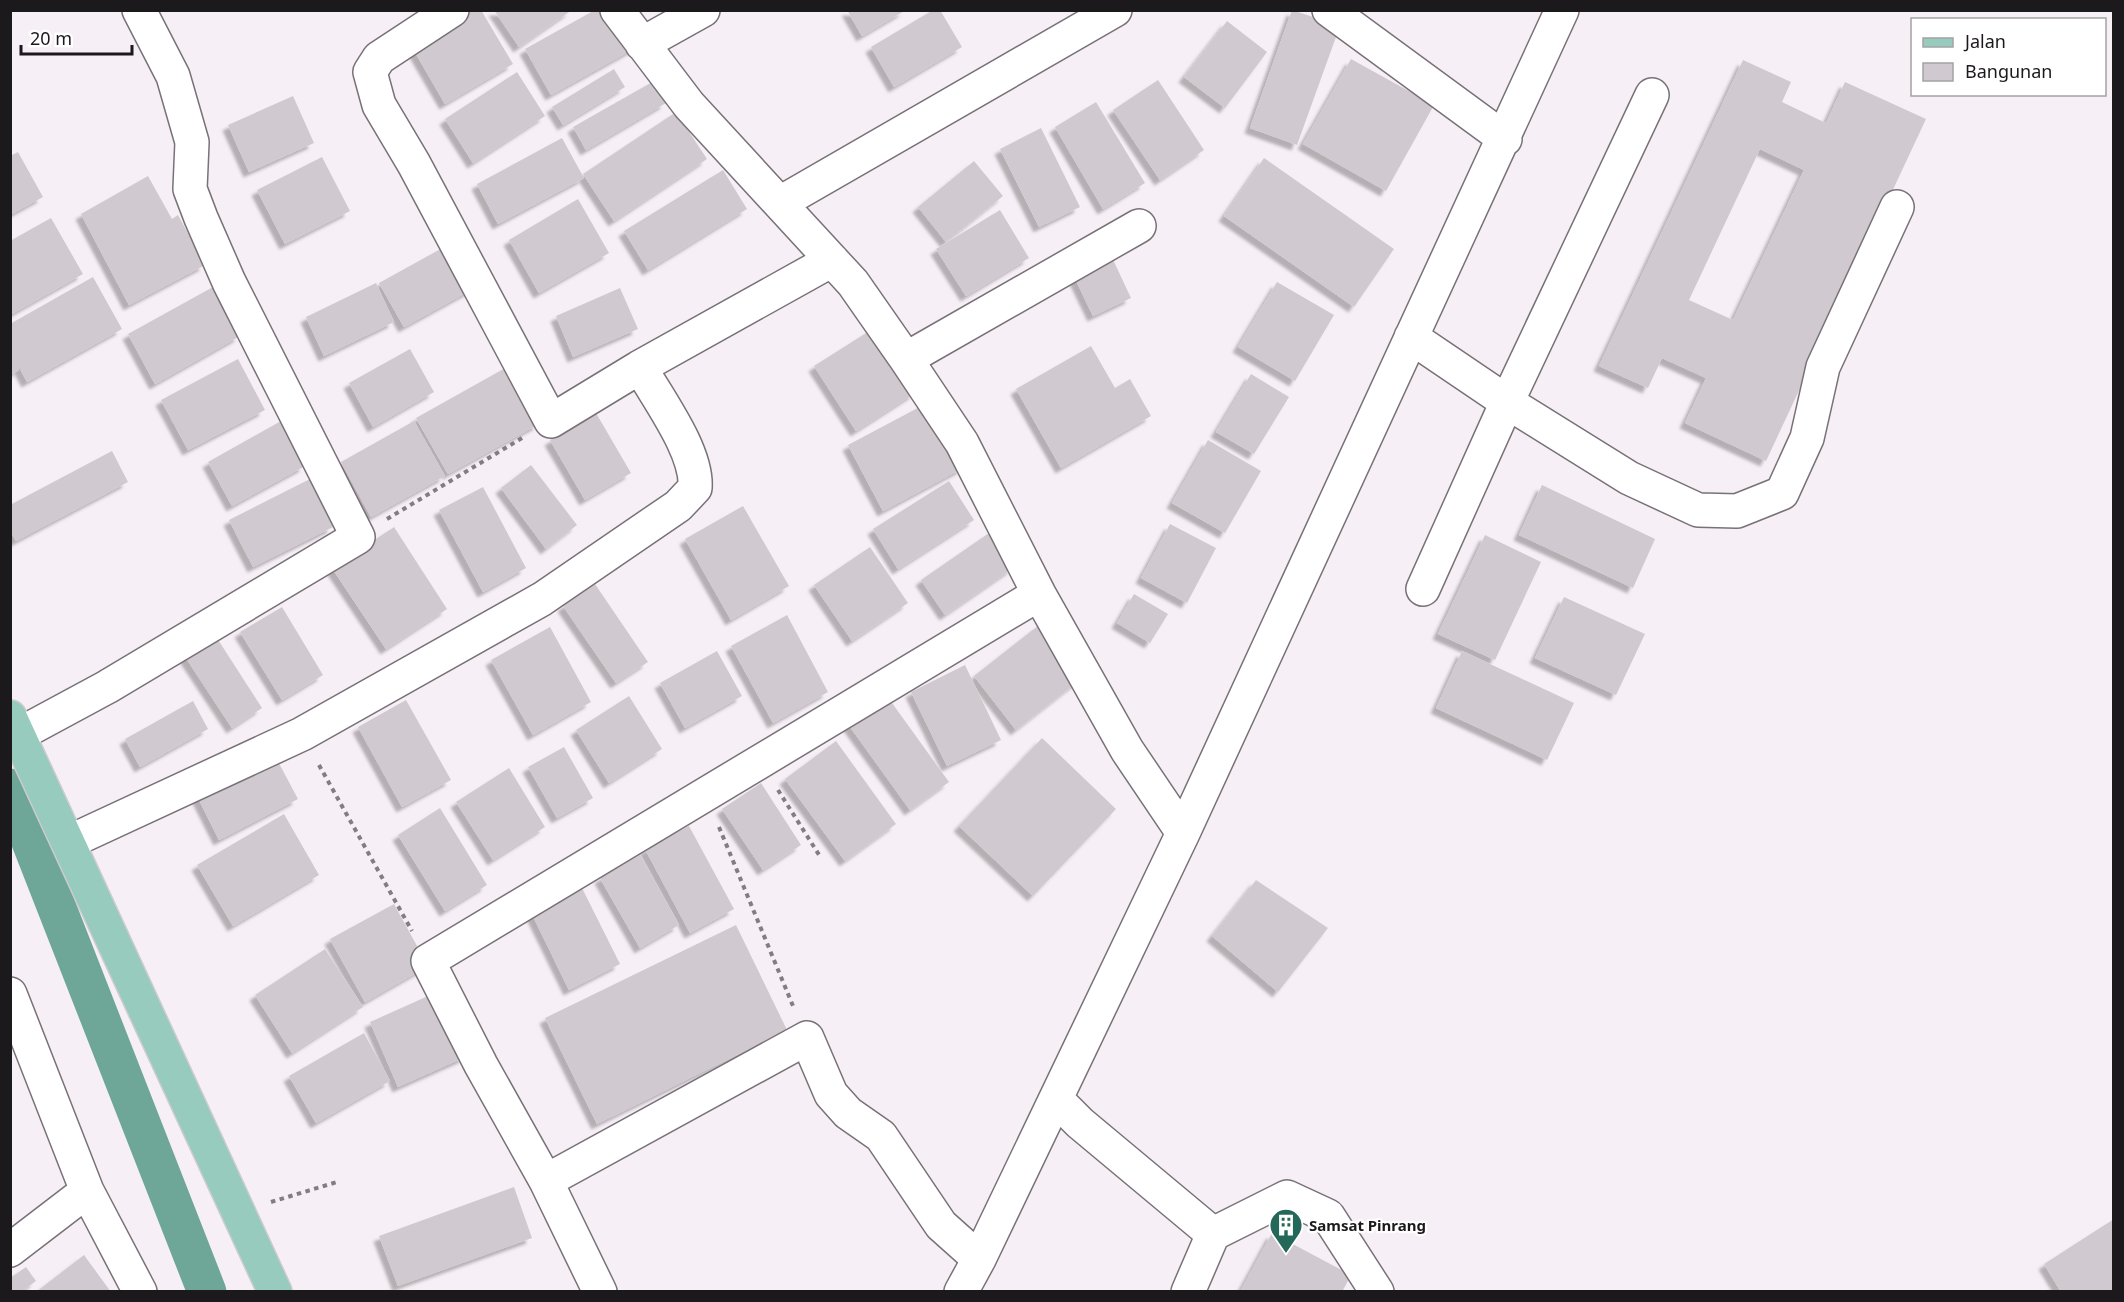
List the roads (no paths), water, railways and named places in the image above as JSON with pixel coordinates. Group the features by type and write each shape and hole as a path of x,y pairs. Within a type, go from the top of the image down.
{"main road":[{"path":"14,726 275,1292"}],"street":[{"path":"14,726 107,687 358,537 229,282 201,218 190,189 192,142 173,76 139,10"},
{"path":"452,10 379,58 370,72 373,88 379,105 414,164 551,421 640,366 832,260"},
{"path":"617,10 689,105 853,283 906,359 962,443 1039,594 1127,750 1184,833"},
{"path":"642,44 703,10"},
{"path":"780,203 1114,10"},
{"path":"1329,10 1505,139"},
{"path":"961,1292 980,1259 1184,833 1505,139 1562,10"},
{"path":"1423,589 1507,402 1652,95"},
{"path":"1412,337 1507,402 1629,478 1698,510 1737,511 1782,493 1807,438 1823,368 1897,207"},
{"path":"906,359 1139,226"},
{"path":"69,842 302,734 542,599 678,506 695,488 696,475 688,453 640,366"},
{"path":"600,1292 546,1181 481,1065 428,961 1039,594"},
{"path":"10,994 87,1191 140,1292"},
{"path":"546,1181 807,1038 831,1094 848,1113 881,1136 941,1225 980,1259"},
{"path":"1056,1099 1080,1124 1213,1234"},
{"path":"10,1250 87,1191"},
{"path":"1188,1292 1213,1234 1287,1197 1328,1216 1377,1292"}],"waterway":[{"path":"10,788 207,1292"}],"place":[{"name":"Samsat Pinrang","path":"1286,1254"}]}
